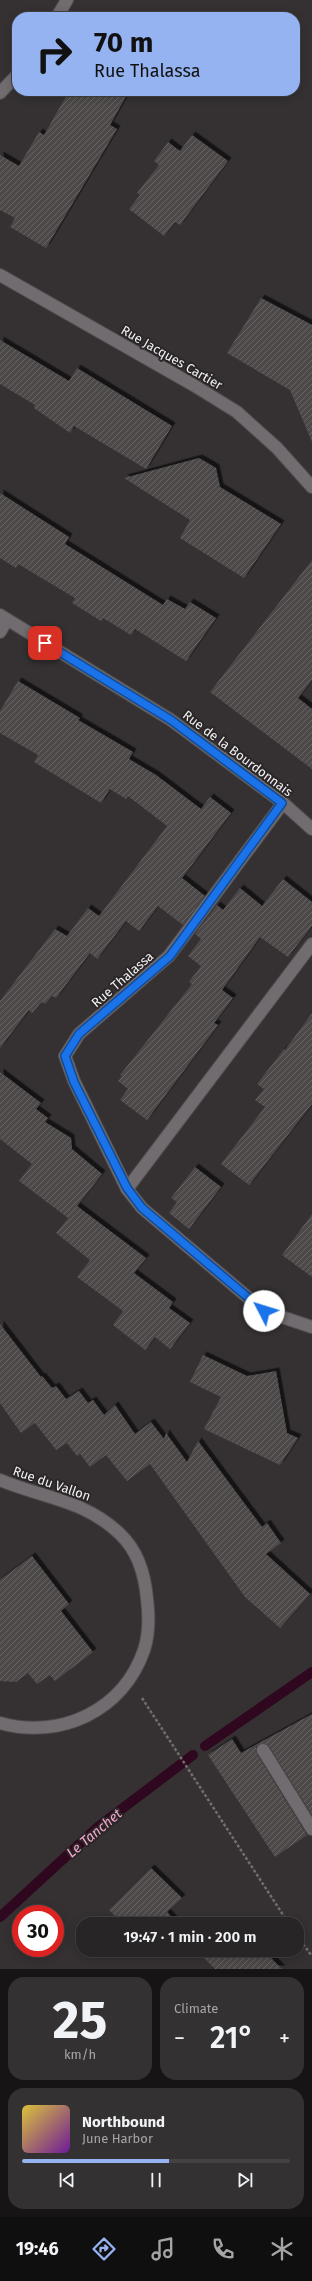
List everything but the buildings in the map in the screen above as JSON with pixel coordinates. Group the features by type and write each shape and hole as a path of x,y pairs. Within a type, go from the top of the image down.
{"street":[{"path":"60,12 67,0"},
{"path":"0,93 12,80"},
{"name":"Rue Jacques Cartier","path":"0,275 195,386 237,412 276,448 312,487"},
{"path":"0,632 4,618"},
{"name":"Rue de la Bourdonnais","path":"4,618 171,720 282,803 312,829"},
{"name":"Rue Thalassa","path":"282,803 170,956 79,1034 65,1056 74,1082 127,1188 142,1208 264,1311 312,1327"},
{"path":"127,1188 312,944"},
{"name":"Rue du Vallon","path":"0,1480 95,1513 121,1535 138,1558 146,1581 149,1615 144,1650 129,1678 106,1706 80,1720 48,1728 12,1726 0,1723"},
{"path":"263,1750 312,1829"}],"path":[{"path":"129,1678 284,1917"},
{"path":"304,1945 312,1956"}],"waterway":[{"name":"Le Tanchet","path":"205,1746 312,1672"},
{"name":"Le Tanchet","path":"0,1917 98,1827 193,1755"}],"route":[{"path":"45,643 171,720 282,803 170,956 79,1034 65,1056 74,1082 127,1188 142,1208 264,1311"}]}
